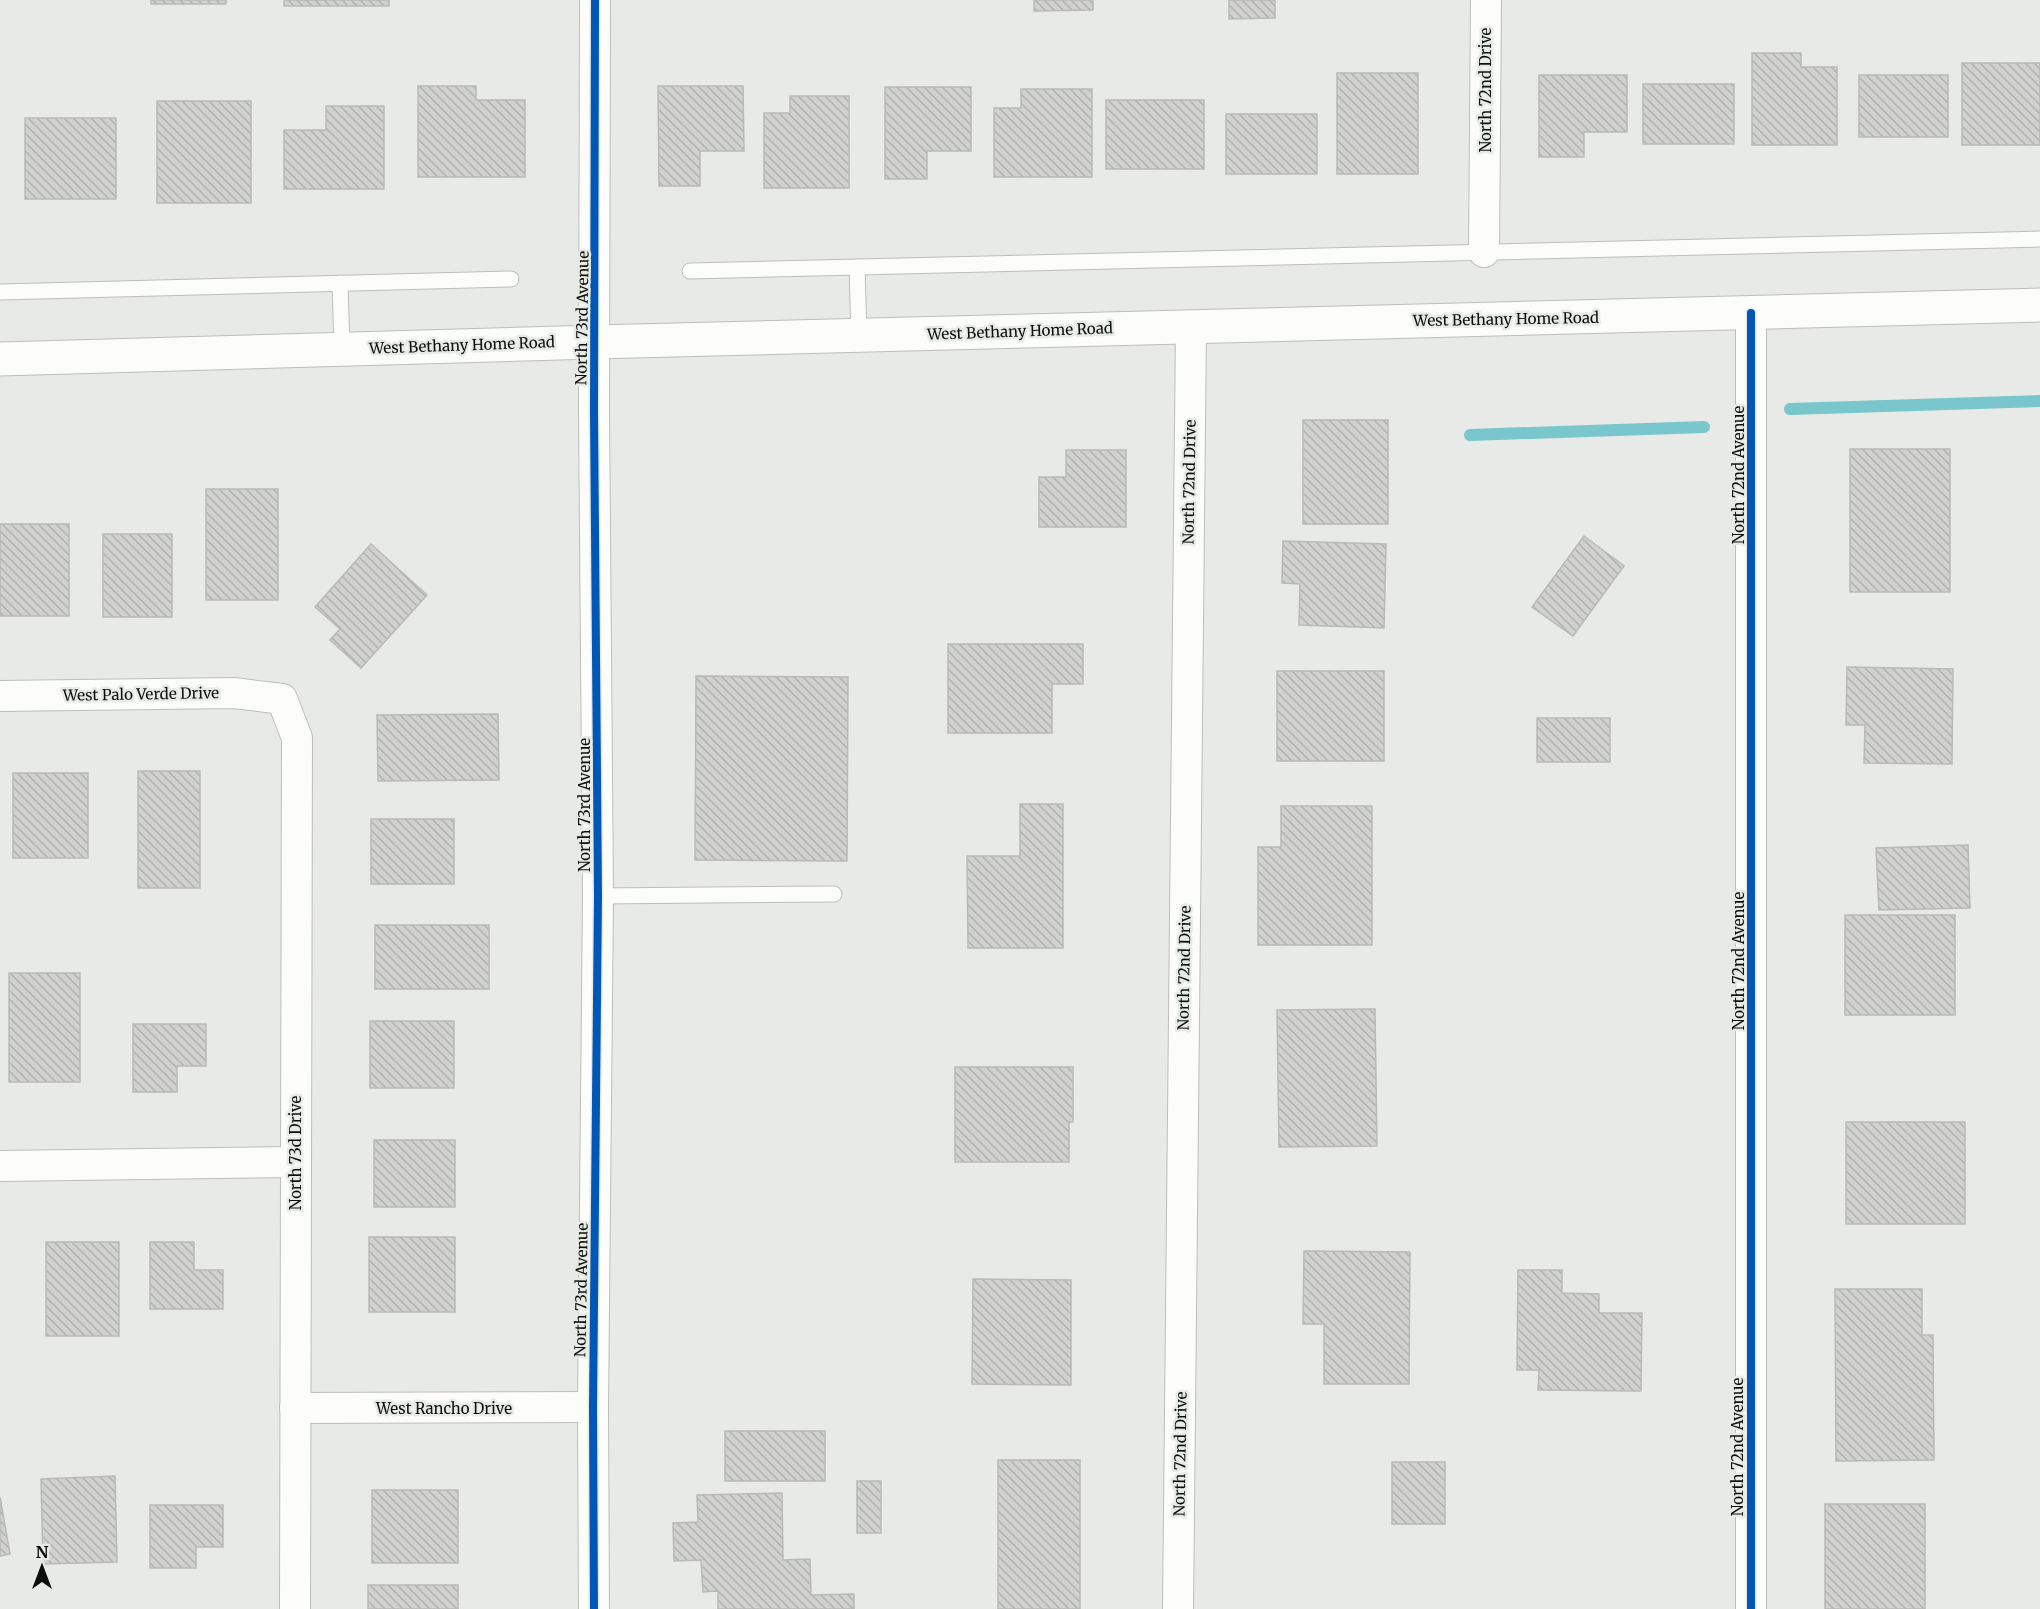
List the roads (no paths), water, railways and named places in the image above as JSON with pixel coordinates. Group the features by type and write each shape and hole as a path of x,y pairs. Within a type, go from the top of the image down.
{"main road":[{"name":"West Bethany Home Road","path":"0,359 2040,305"}],"street":[{"name":"North 73rd Avenue","path":"594,1609 593,1407 598,896 594,342 595,0"},
{"name":"North 72nd Drive","path":"1484,252 1485,0"},
{"name":"North 72nd Avenue","path":"1751,313 1751,1609"},
{"name":"North 72nd Drive","path":"1178,1609 1191,326"},
{"name":"West Palo Verde Drive","path":"0,696 234,693 282,699"},
{"name":"North 73d Drive","path":"282,699 297,738 295,1609"},
{"path":"0,1166 295,1162"},
{"name":"West Rancho Drive","path":"295,1408 593,1407"}],"lane":[{"path":"690,271 2040,239"},
{"path":"857,267 859,336"},
{"path":"0,292 511,279"},
{"path":"340,283 342,349"},
{"path":"598,896 834,894"}],"waterway":[{"path":"1790,409 2040,401"},
{"path":"1470,435 1704,427"}]}
